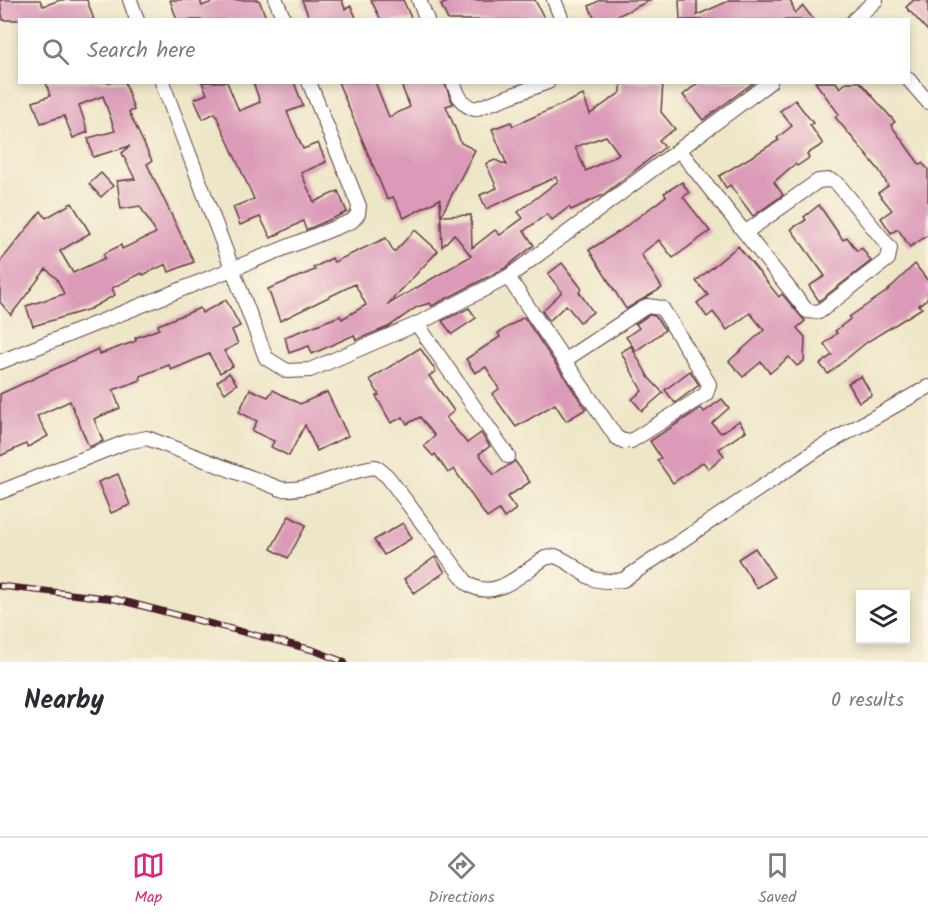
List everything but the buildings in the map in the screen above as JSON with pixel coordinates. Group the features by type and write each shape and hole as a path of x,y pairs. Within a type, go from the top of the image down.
{"street":[{"path":"130,0 136,18"},
{"path":"276,0 283,18"},
{"path":"418,0 426,18"},
{"path":"554,0 561,18"},
{"path":"858,18 876,0"},
{"path":"910,80 928,102"},
{"path":"163,84 266,358 287,370 310,370 417,324 508,277 767,84"},
{"path":"0,363 352,221 358,214 359,206 310,84"},
{"path":"454,84 460,100 467,107 475,109 543,84"},
{"path":"680,151 807,311 813,314 819,312 879,266 891,253 890,248 837,183 830,180 818,181 746,232"},
{"path":"508,277 616,437 623,441 631,441 706,394 709,384 662,308 655,305 647,306 565,360"},
{"path":"417,324 508,456"},
{"path":"0,492 126,442 147,438 281,489 295,490 361,469 376,467 388,477 467,583 477,590 495,591 545,558 555,556 589,578 602,583 623,580 818,449 928,387"}],"railway":[{"path":"0,586 115,599 313,650 344,662"}]}
